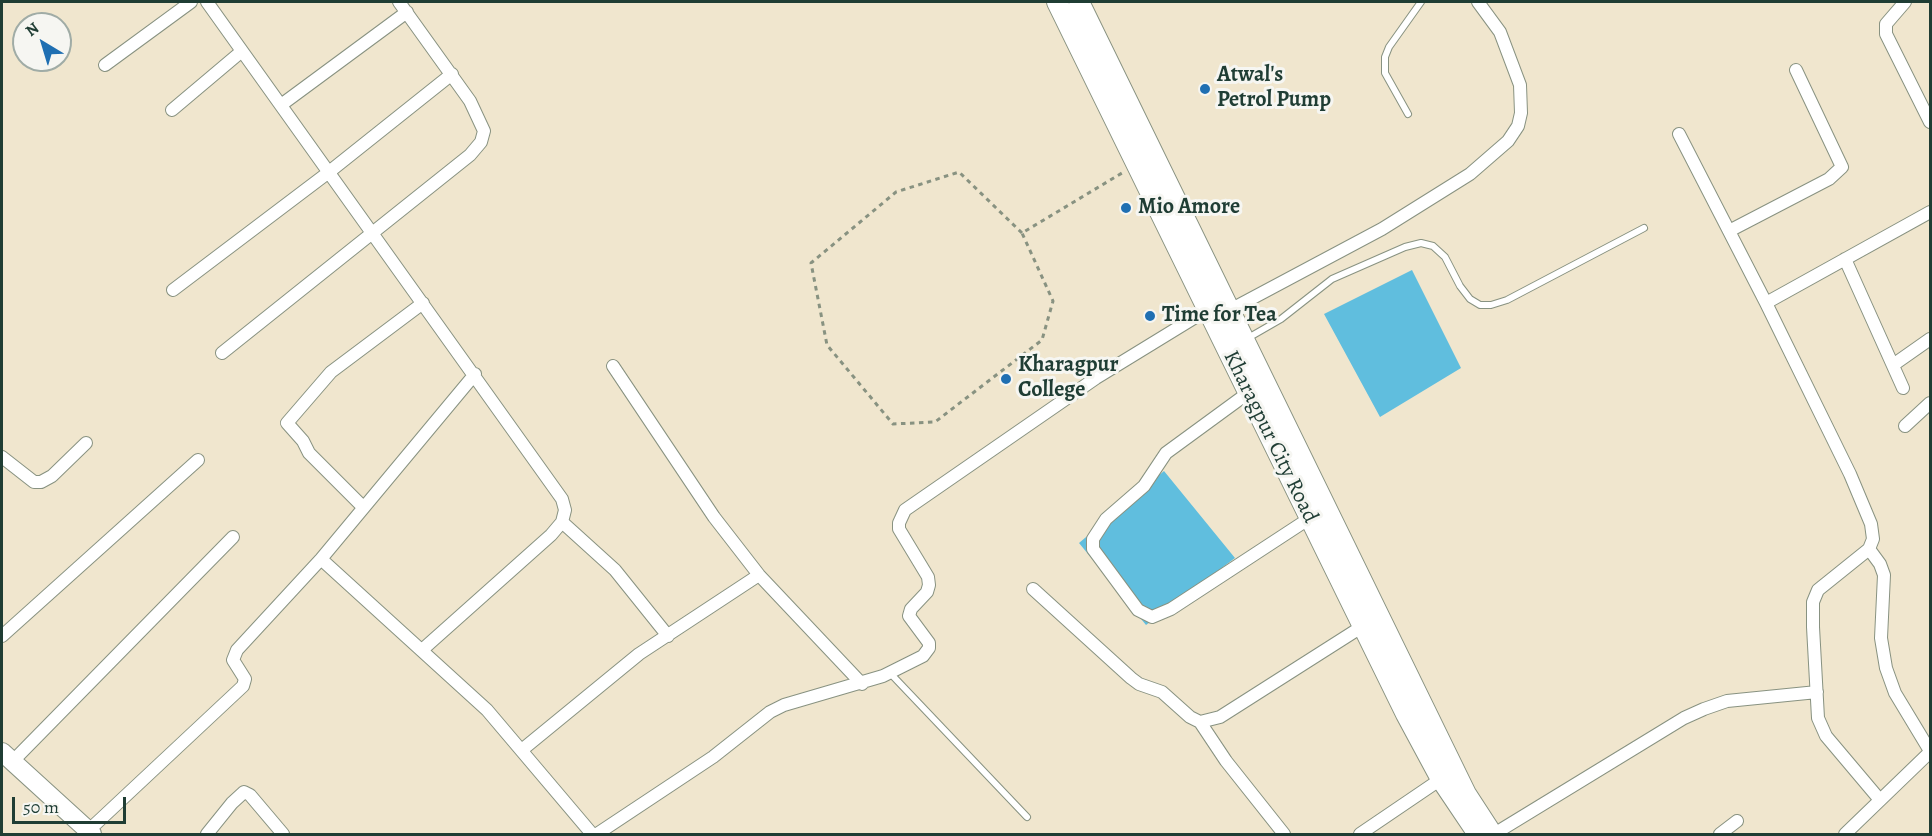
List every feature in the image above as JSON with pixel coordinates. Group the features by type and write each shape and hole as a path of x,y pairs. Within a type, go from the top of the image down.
{"main road":[{"name":"Kharagpur City Road","path":"1057,2 1363,627 1441,779 1478,834"},
{"path":"1078,2 1466,794 1493,834"},
{"path":"7,757 90,833"}],"street":[{"path":"105,65 191,2"},
{"path":"207,2 553,483 565,510 562,522 551,535 422,650"},
{"path":"1230,310 1392,223 1470,174 1508,141 1518,126 1521,113 1520,85 1500,32 1478,2"},
{"path":"1905,2 1886,24 1886,34 1930,122"},
{"path":"222,353 470,154 481,142 484,131 480,118 452,74 403,7 281,105"},
{"path":"172,110 242,51"},
{"path":"1729,231 1829,179 1842,168 1796,70"},
{"path":"173,290 329,172 452,74"},
{"path":"1679,134 1766,303 1850,474 1871,524 1873,539 1869,549 1827,580 1818,590 1813,602 1818,718 1826,736 1880,800"},
{"path":"1766,303 1930,212"},
{"path":"1845,259 1903,388"},
{"path":"363,507 309,453 303,441 287,423 331,372 423,303"},
{"path":"597,834 713,758 770,712 795,702 862,684 923,656 929,648 929,643 909,616 911,609 927,592 929,585 928,577 899,530 899,523 905,510 1096,378 1208,310"},
{"path":"1893,365 1930,339"},
{"path":"613,366 714,517 759,575 862,684"},
{"path":"90,833 243,686 245,679 234,664 234,655 321,559 475,374"},
{"path":"1248,393 1166,453 1144,486 1101,525 1093,539 1093,549 1138,610 1152,617 1171,609 1310,518"},
{"path":"1905,426 1930,403"},
{"path":"2,458 34,482 42,482 52,476 87,443"},
{"path":"2,636 198,460"},
{"path":"562,522 615,570 668,636"},
{"path":"7,757 233,537"},
{"path":"1845,834 1930,752 1895,693 1887,668 1881,638 1884,575 1880,564 1869,549"},
{"path":"321,559 487,710 523,749 592,834"},
{"path":"523,749 639,654 759,575"},
{"path":"1033,589 1131,678 1139,684 1162,692 1190,717 1200,722 1226,761 1284,834"},
{"path":"1200,722 1220,717 1363,627"},
{"path":"1493,834 1704,709 1727,701 1817,692"},
{"path":"1360,834 1441,779"},
{"path":"207,834 244,792 250,795 283,834"},
{"path":"1720,834 1737,821"}],"lane":[{"path":"1408,114 1385,73 1385,57 1389,47 1421,2"},
{"path":"1245,340 1281,319 1332,279 1405,247 1421,243 1433,246 1445,257 1470,299 1480,305 1491,305 1507,300 1644,228"},
{"path":"890,672 1027,818"}],"path":[{"path":"1022,233 1137,165"},
{"path":"959,172 1022,233 1053,301 1042,340 935,422 892,424 827,345 811,263 896,192 959,172"}],"water":[{"path":"1412,270 1461,368 1380,417 1324,314"},
{"path":"1164,471 1235,558 1146,625 1079,543"}],"place":[{"name":"Atwal's Petrol Pump","path":"1205,89"},
{"name":"Mio Amore","path":"1126,208"},
{"name":"Time for Tea","path":"1150,316"},
{"name":"Kharagpur College","path":"1006,379"}]}
